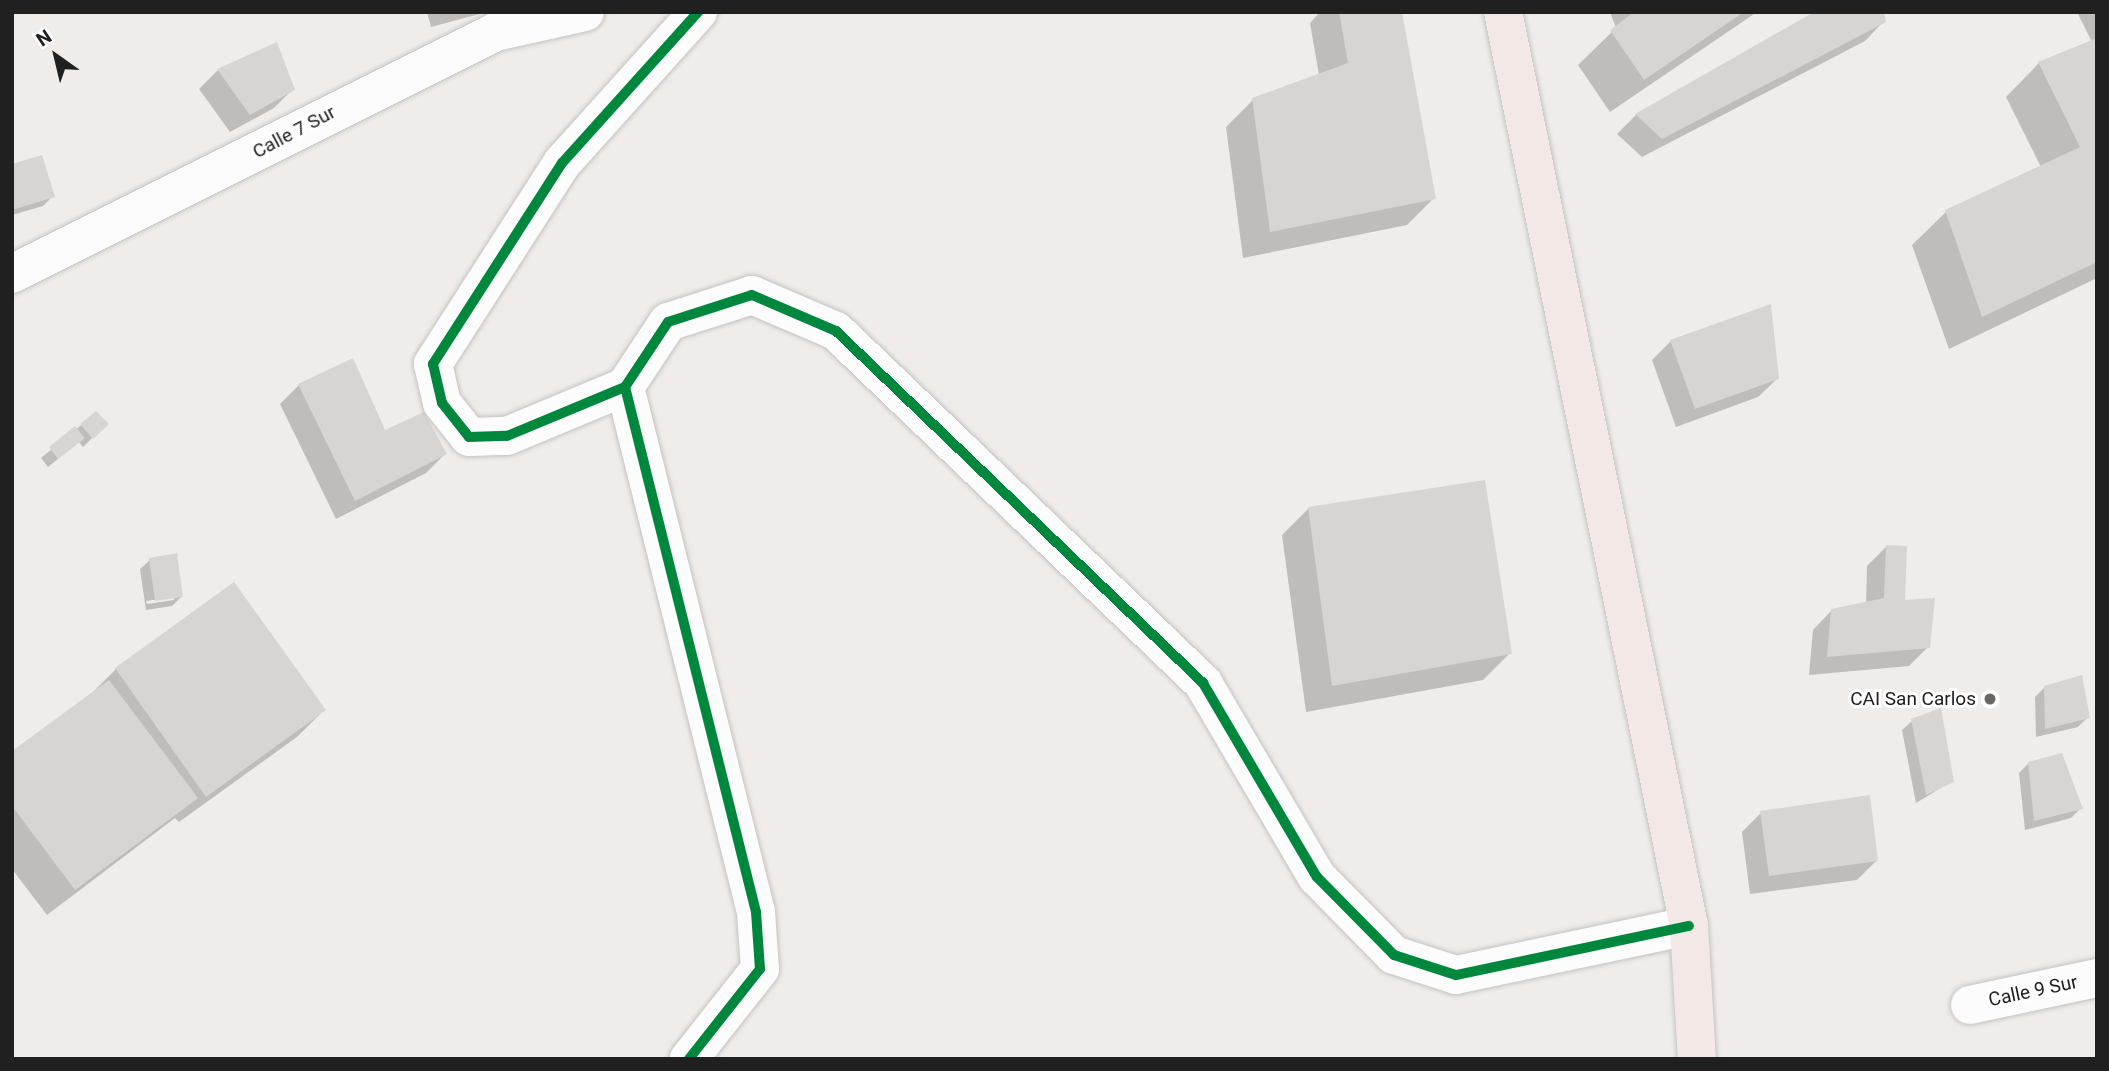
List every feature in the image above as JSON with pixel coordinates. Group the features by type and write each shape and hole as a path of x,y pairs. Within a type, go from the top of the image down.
{"main road":[{"path":"1503,12 1689,926 1697,1059"}],"street":[{"name":"Calle 7 Sur","path":"12,274 495,32 584,12"},
{"path":"698,12 562,163 433,364 442,403 469,437 507,436 625,387 668,322 752,295 836,331 1203,683 1317,877 1394,955 1456,975 1689,926"},
{"path":"625,387 756,912 760,969 689,1059"},
{"name":"Calle 9 Sur","path":"1970,1005 2097,978"}],"building":[{"path":"1339,12 1402,12 1436,199 1270,232 1252,98 1348,63"},
{"path":"1634,12 1744,12 1644,80 1610,30"},
{"path":"1814,12 1884,12 1886,22 1662,139 1635,114"},
{"path":"2097,38 2097,262 1982,317 1945,210 2080,147 2038,62"},
{"path":"277,42 295,90 250,115 217,69"},
{"path":"42,155 55,197 12,210 12,164"},
{"path":"1771,304 1779,379 1695,409 1670,340"},
{"path":"353,358 385,430 424,412 447,454 355,501 298,384"},
{"path":"96,411 109,424 93,439 80,424"},
{"path":"75,426 85,438 58,459 49,447"},
{"path":"1485,480 1512,654 1332,686 1308,507"},
{"path":"1886,545 1907,546 1905,600 1935,598 1930,648 1827,657 1831,609 1884,598"},
{"path":"177,553 183,597 155,601 149,558"},
{"path":"234,582 326,710 206,797 115,668"},
{"path":"2082,675 2090,718 2045,729 2044,686"},
{"path":"109,680 198,798 75,890 12,806 12,751"},
{"path":"1941,708 1954,782 1926,795 1911,719"},
{"path":"2062,753 2083,809 2034,821 2028,762"},
{"path":"1870,795 1878,861 1769,876 1760,811"}],"cycle path":[{"path":"698,12 562,163 433,364 442,403 469,437 507,436 625,387 668,322 752,295 836,331 1203,683 1317,877 1394,955 1456,975 1689,926"},
{"path":"625,387 756,912 760,969 689,1059"}],"place":[{"name":"CAI San Carlos","path":"1990,699"}]}
